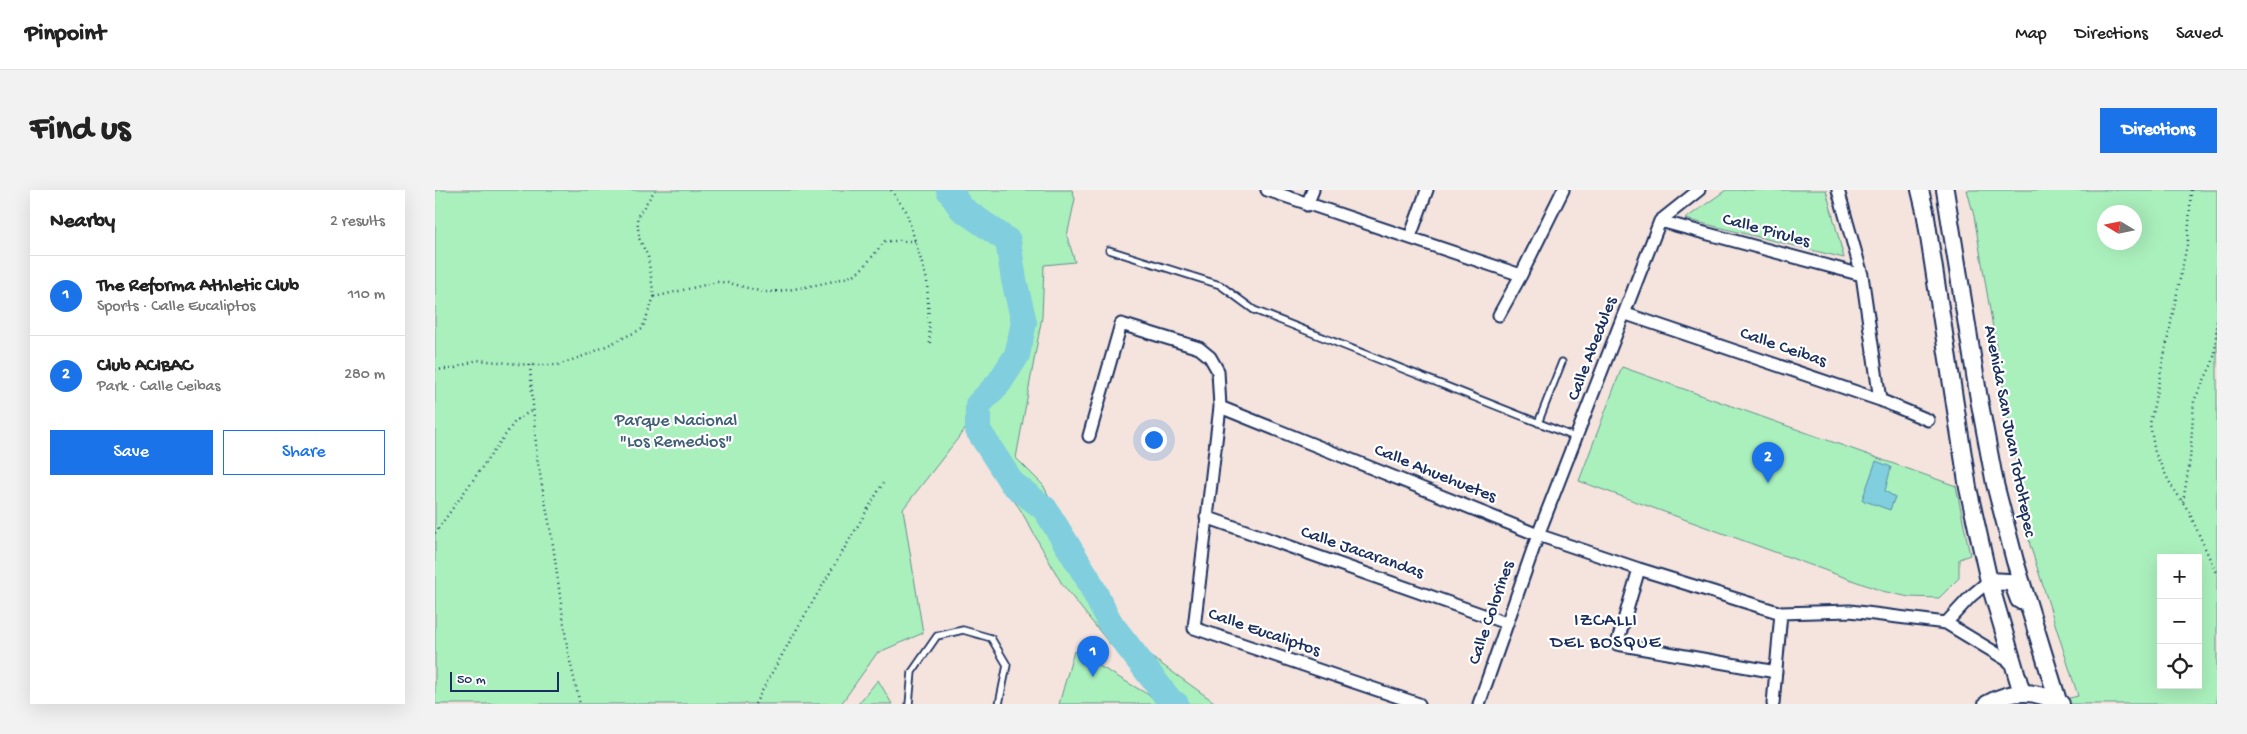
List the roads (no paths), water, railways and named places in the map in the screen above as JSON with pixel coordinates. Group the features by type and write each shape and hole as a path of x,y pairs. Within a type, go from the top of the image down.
{"main road":[{"path":"1920,190 1927,221 1969,488 1989,581 2021,692"},
{"name":"Avenida San Juan Totoltepec","path":"1945,190 1979,399 1995,484 2015,562 2058,702 2061,704"},
{"path":"1989,581 2013,584 2042,652"},
{"path":"1987,704 1998,697 2021,692 2038,694 2061,704"}],"street":[{"path":"1267,190 1307,205 1410,236 1521,276"},
{"path":"1307,205 1313,190"},
{"path":"1410,236 1427,190"},
{"path":"1499,315 1521,276 1563,190"},
{"path":"1660,221 1699,190"},
{"path":"1838,190 1861,275 1880,400"},
{"name":"Calle Pirules","path":"1660,221 1861,275"},
{"name":"Calle Abedules","path":"1538,535 1626,314 1660,221"},
{"name":"Calle Ceibas","path":"1626,314 1880,400 1928,420"},
{"name":"Calle Eucaliptos","path":"1089,436 1121,324 1199,348 1210,357 1218,371 1220,407 1194,628 1419,704"},
{"name":"Calle Ahuehuetes","path":"1220,407 1538,535 1639,569 1781,613 1851,611 1946,623 2014,664"},
{"name":"Calle Jacarandas","path":"1206,517 1506,623"},
{"name":"Calle Colorines","path":"1479,704 1538,535"},
{"path":"1639,569 1617,644 1776,672"},
{"path":"1946,623 1971,596 1989,581"},
{"path":"1773,704 1781,613"}],"lane":[{"path":"1109,250 1220,285 1254,310 1577,438"},
{"path":"1538,423 1562,362"},
{"path":"909,704 912,672 937,636 963,630 991,638 1007,666 999,704"}],"water":[{"path":"1876,461 1891,467 1885,491 1895,497 1890,510 1862,500"}],"waterway":[{"path":"949,190 961,208 1008,241 1014,280 1024,322 1017,355 999,383 978,405 978,430 1012,483 1045,509 1087,577 1110,623 1171,702 1176,704"}],"place":[{"name":"Club ACIBAC","path":"1768,483"},
{"name":"The Reforma Athletic Club","path":"1093,677"}],"district":[{"name":"IZCALLI DEL BOSQUE","path":"1606,632"}],"park label":[{"name":"Parque Nacional \"Los Remedios\"","path":"676,431"}]}
